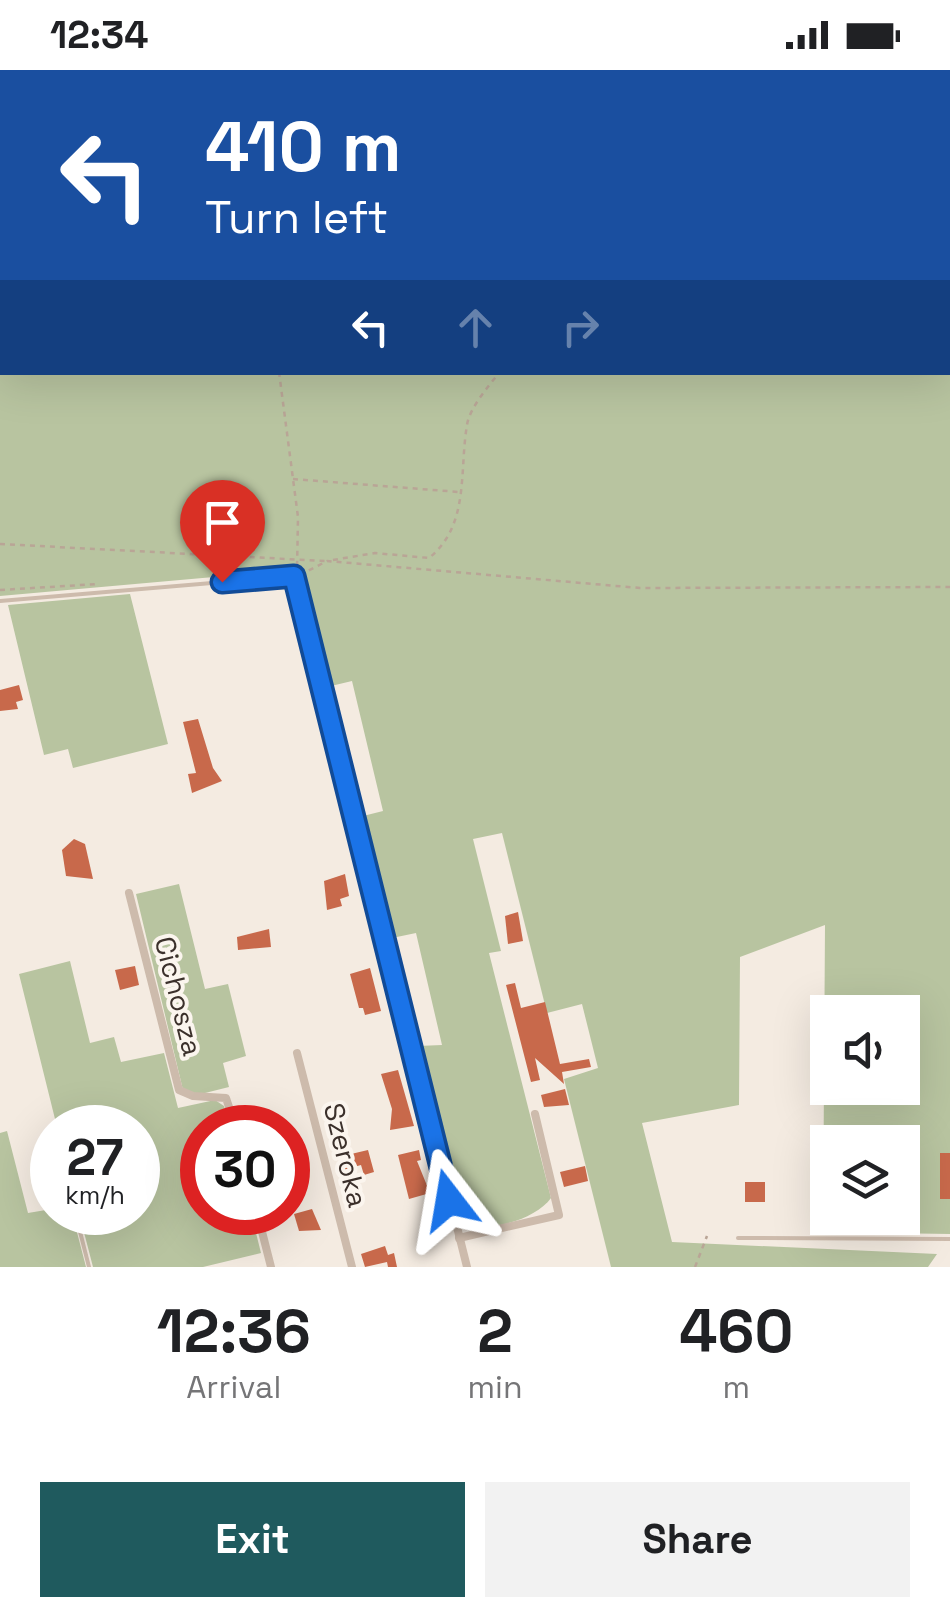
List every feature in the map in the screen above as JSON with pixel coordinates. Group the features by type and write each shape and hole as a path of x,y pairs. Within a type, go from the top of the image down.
{"street":[{"path":"294,576 467,1267"},
{"name":"Cichosza","path":"129,893 179,1090 193,1096 226,1098 228,1105"},
{"name":"Szeroka","path":"297,1053 352,1267"},
{"path":"459,1238 559,1215 535,1114"},
{"path":"263,1235 271,1267"}],"lane":[{"path":"0,600 294,576"},
{"path":"81,1235 89,1267"},
{"path":"738,1238 950,1240"}],"path":[{"path":"279,375 299,559 294,576 311,572 327,561 375,553 430,558 448,539 461,492 467,421 498,375"},
{"path":"292,478 461,492"},
{"path":"0,544 299,559 640,588 950,587"},
{"path":"695,1267 706,1236"}],"green space":[{"path":"0,375 950,375 950,1234 920,1234 920,1125 824,1125 824,1105 920,1105 920,995 825,995 825,925 740,957 739,1105 642,1123 672,1242 937,1254 928,1267 611,1267 564,1079 598,1068 582,1004 547,1013 502,833 473,839 501,951 489,953 551,1198 535,1212 512,1222 465,1226 418,1046 442,1045 416,933 392,938 363,816 383,811 352,681 331,686 304,580 282,571 0,596"},
{"path":"130,594 168,744 73,768 68,749 44,755 8,605"},
{"path":"179,884 205,989 228,984 246,1056 223,1063 229,1087 193,1096 183,1090 136,894"},
{"path":"70,961 90,1043 114,1037 121,1062 164,1053 180,1108 180,1235 256,1235 261,1253 203,1267 93,1267 85,1235 160,1235 160,1105 52,1105 19,974"},
{"path":"215,1100 222,1105 192,1105"},
{"path":"7,1131 30,1213 30,1235 78,1235 86,1267 0,1267 0,1133"}],"building":[{"path":"19,685 23,700 16,702 18,709 0,711 0,690"},
{"path":"198,719 213,768 222,781 192,793 188,774 196,773 183,722"},
{"path":"74,839 85,844 93,879 66,876 62,850"},
{"path":"345,874 349,896 340,899 342,906 327,910 324,881"},
{"path":"518,912 523,941 508,944 505,916"},
{"path":"269,929 271,947 238,950 237,937"},
{"path":"135,966 139,985 120,990 115,970"},
{"path":"370,968 381,1011 365,1015 363,1008 359,1008 350,974"},
{"path":"515,983 521,1008 545,1002 560,1064 589,1059 591,1067 562,1072 564,1084 535,1058 540,1080 531,1082 506,985"},
{"path":"398,1070 414,1126 390,1130 392,1109 381,1074"},
{"path":"565,1089 569,1105 544,1107 541,1095"},
{"path":"348,1146 351,1154 368,1150 374,1172 364,1175 361,1165 343,1170 338,1148"},
{"path":"419,1150 421,1160 417,1161 430,1193 409,1199 398,1155"},
{"path":"940,1153 950,1153 950,1199 940,1199"},
{"path":"585,1166 588,1181 564,1187 560,1172"},
{"path":"745,1182 765,1182 765,1202 745,1202"},
{"path":"312,1209 321,1230 310,1230"},
{"path":"385,1246 388,1255 394,1253 397,1267 388,1267 387,1262 365,1267 361,1254"}],"route":[{"path":"222,582 294,576 449,1200"}]}
